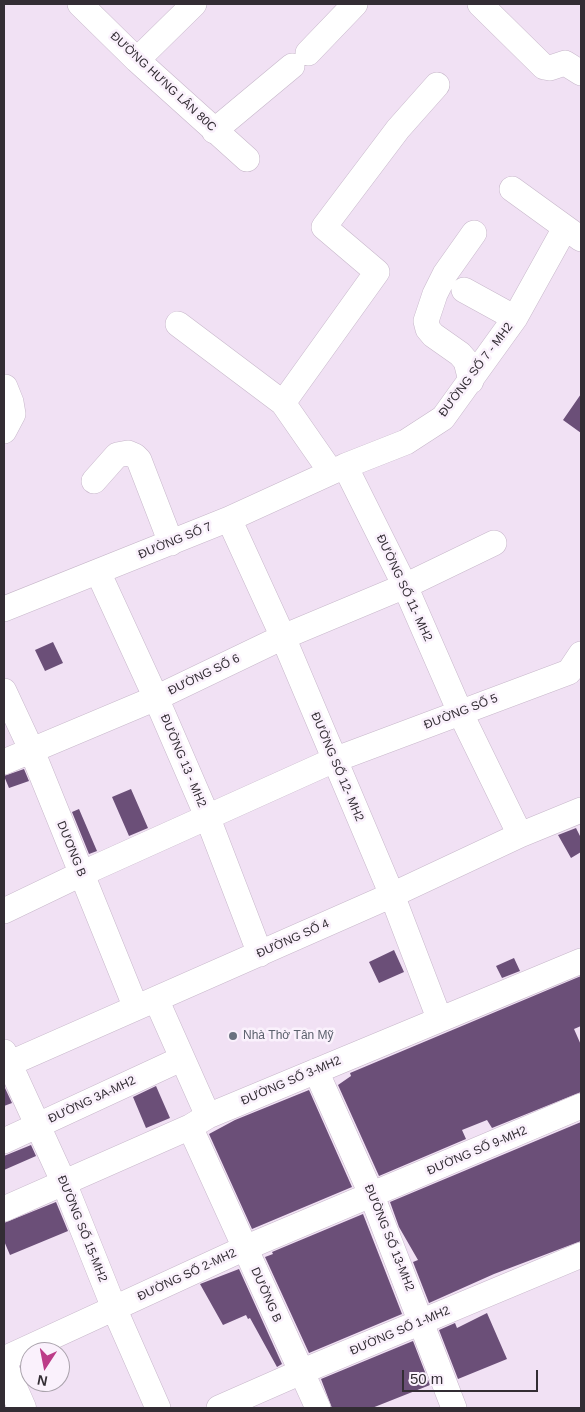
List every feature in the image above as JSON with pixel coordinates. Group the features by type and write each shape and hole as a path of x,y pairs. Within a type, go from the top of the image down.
{"highway":[{"path":"4,1368 22,1408"}],"street":[{"name":"ĐƯỜNG HƯNG LÂN 80C","path":"80,4 137,60 247,159"},
{"path":"137,60 194,4"},
{"path":"214,131 300,59 355,4"},
{"path":"480,4 544,67 550,68 565,63 581,73"},
{"path":"283,403 377,272 324,227 398,129 437,85"},
{"path":"512,189 573,233"},
{"path":"471,381 466,361 460,354 433,335 428,329 426,322 435,294 445,274 474,233"},
{"name":"ĐƯỜNG SỐ 7 - MH2","path":"338,469 406,442 443,418 471,381 573,233"},
{"path":"464,290 515,318"},
{"name":"ĐƯỜNG SỐ 11- MH2","path":"178,324 283,403 338,469 405,586 460,712"},
{"path":"4,431 13,414 11,402 5,388"},
{"path":"94,480 117,455 128,453 135,456 139,460 171,543"},
{"name":"ĐƯỜNG SỐ 7","path":"4,609 229,519 338,469"},
{"name":"ĐƯỜNG SỐ 12- MH2","path":"229,519 283,637 392,895 439,1018"},
{"name":"ĐƯỜNG SỐ 6","path":"4,762 156,698 283,637 405,586 494,543"},
{"name":"ĐƯỜNG 13 - MH2","path":"98,572 156,698 207,816 260,954"},
{"name":"ĐƯỜNG SỐ 5","path":"80,874 334,760 568,672 581,654"},
{"name":"DƯƠNG B","path":"4,691 32,751 80,874 146,1004"},
{"path":"460,712 520,834"},
{"name":"ĐƯỜNG SỐ 4","path":"6,1061 146,1004 392,895 520,834 581,810"},
{"path":"4,911 80,874"},
{"name":"ĐƯỜNG SỐ 3-MH2","path":"4,1209 199,1121 439,1018 581,961"},
{"name":"DƯỜNG B","path":"146,1004 181,1060 199,1121 245,1248 318,1408"},
{"name":"ĐƯỜNG 3A-MH2","path":"4,1141 181,1060"},
{"name":"ĐƯỜNG SỐ 15-MH2","path":"6,1061 64,1183 114,1308 158,1408"},
{"name":"ĐƯỜNG SỐ 13-MH2","path":"316,1071 372,1196 422,1321 454,1408"},
{"name":"ĐƯỜNG SỐ 9-MH2","path":"372,1196 581,1106"},
{"name":"ĐƯỜNG SỐ 2-MH2","path":"4,1359 245,1248 372,1196"},
{"name":"ĐƯỜNG SỐ 1-MH2","path":"219,1408 581,1255"}],"building":[{"path":"581,394 581,433 563,420"},
{"path":"53,642 63,663 45,671 35,650"},
{"path":"24,769 29,781 9,788 4,776"},
{"path":"131,789 148,828 129,836 112,797"},
{"path":"79,809 97,851 89,854 72,812"},
{"path":"576,828 581,838 581,852 571,858 558,835"},
{"path":"394,950 404,972 379,983 369,962"},
{"path":"514,958 520,971 502,978 496,966"},
{"path":"581,976 581,1026 574,1029 581,1045 581,1092 492,1128 487,1120 462,1130 466,1139 379,1176 338,1085 351,1076 350,1073"},
{"path":"4,1086 12,1103 4,1106"},
{"path":"156,1086 170,1118 146,1128 133,1097"},
{"path":"309,1090 352,1187 252,1229 209,1134 235,1120"},
{"path":"581,1122 581,1241 494,1274 429,1303 413,1262 418,1260 399,1227 390,1202"},
{"path":"31,1145 36,1156 4,1170 4,1156"},
{"path":"56,1202 68,1231 10,1255 4,1241 4,1223"},
{"path":"363,1214 402,1314 309,1353 265,1257 273,1254 272,1252"},
{"path":"239,1269 282,1364 277,1367 250,1318 248,1319 246,1315 223,1325 200,1284"},
{"path":"487,1313 507,1359 458,1379 439,1330 455,1323 457,1328"},
{"path":"413,1341 430,1385 372,1408 332,1408 321,1379"}],"place":[{"name":"Nhà Thờ Tân Mỹ","path":"233,1036"}]}
